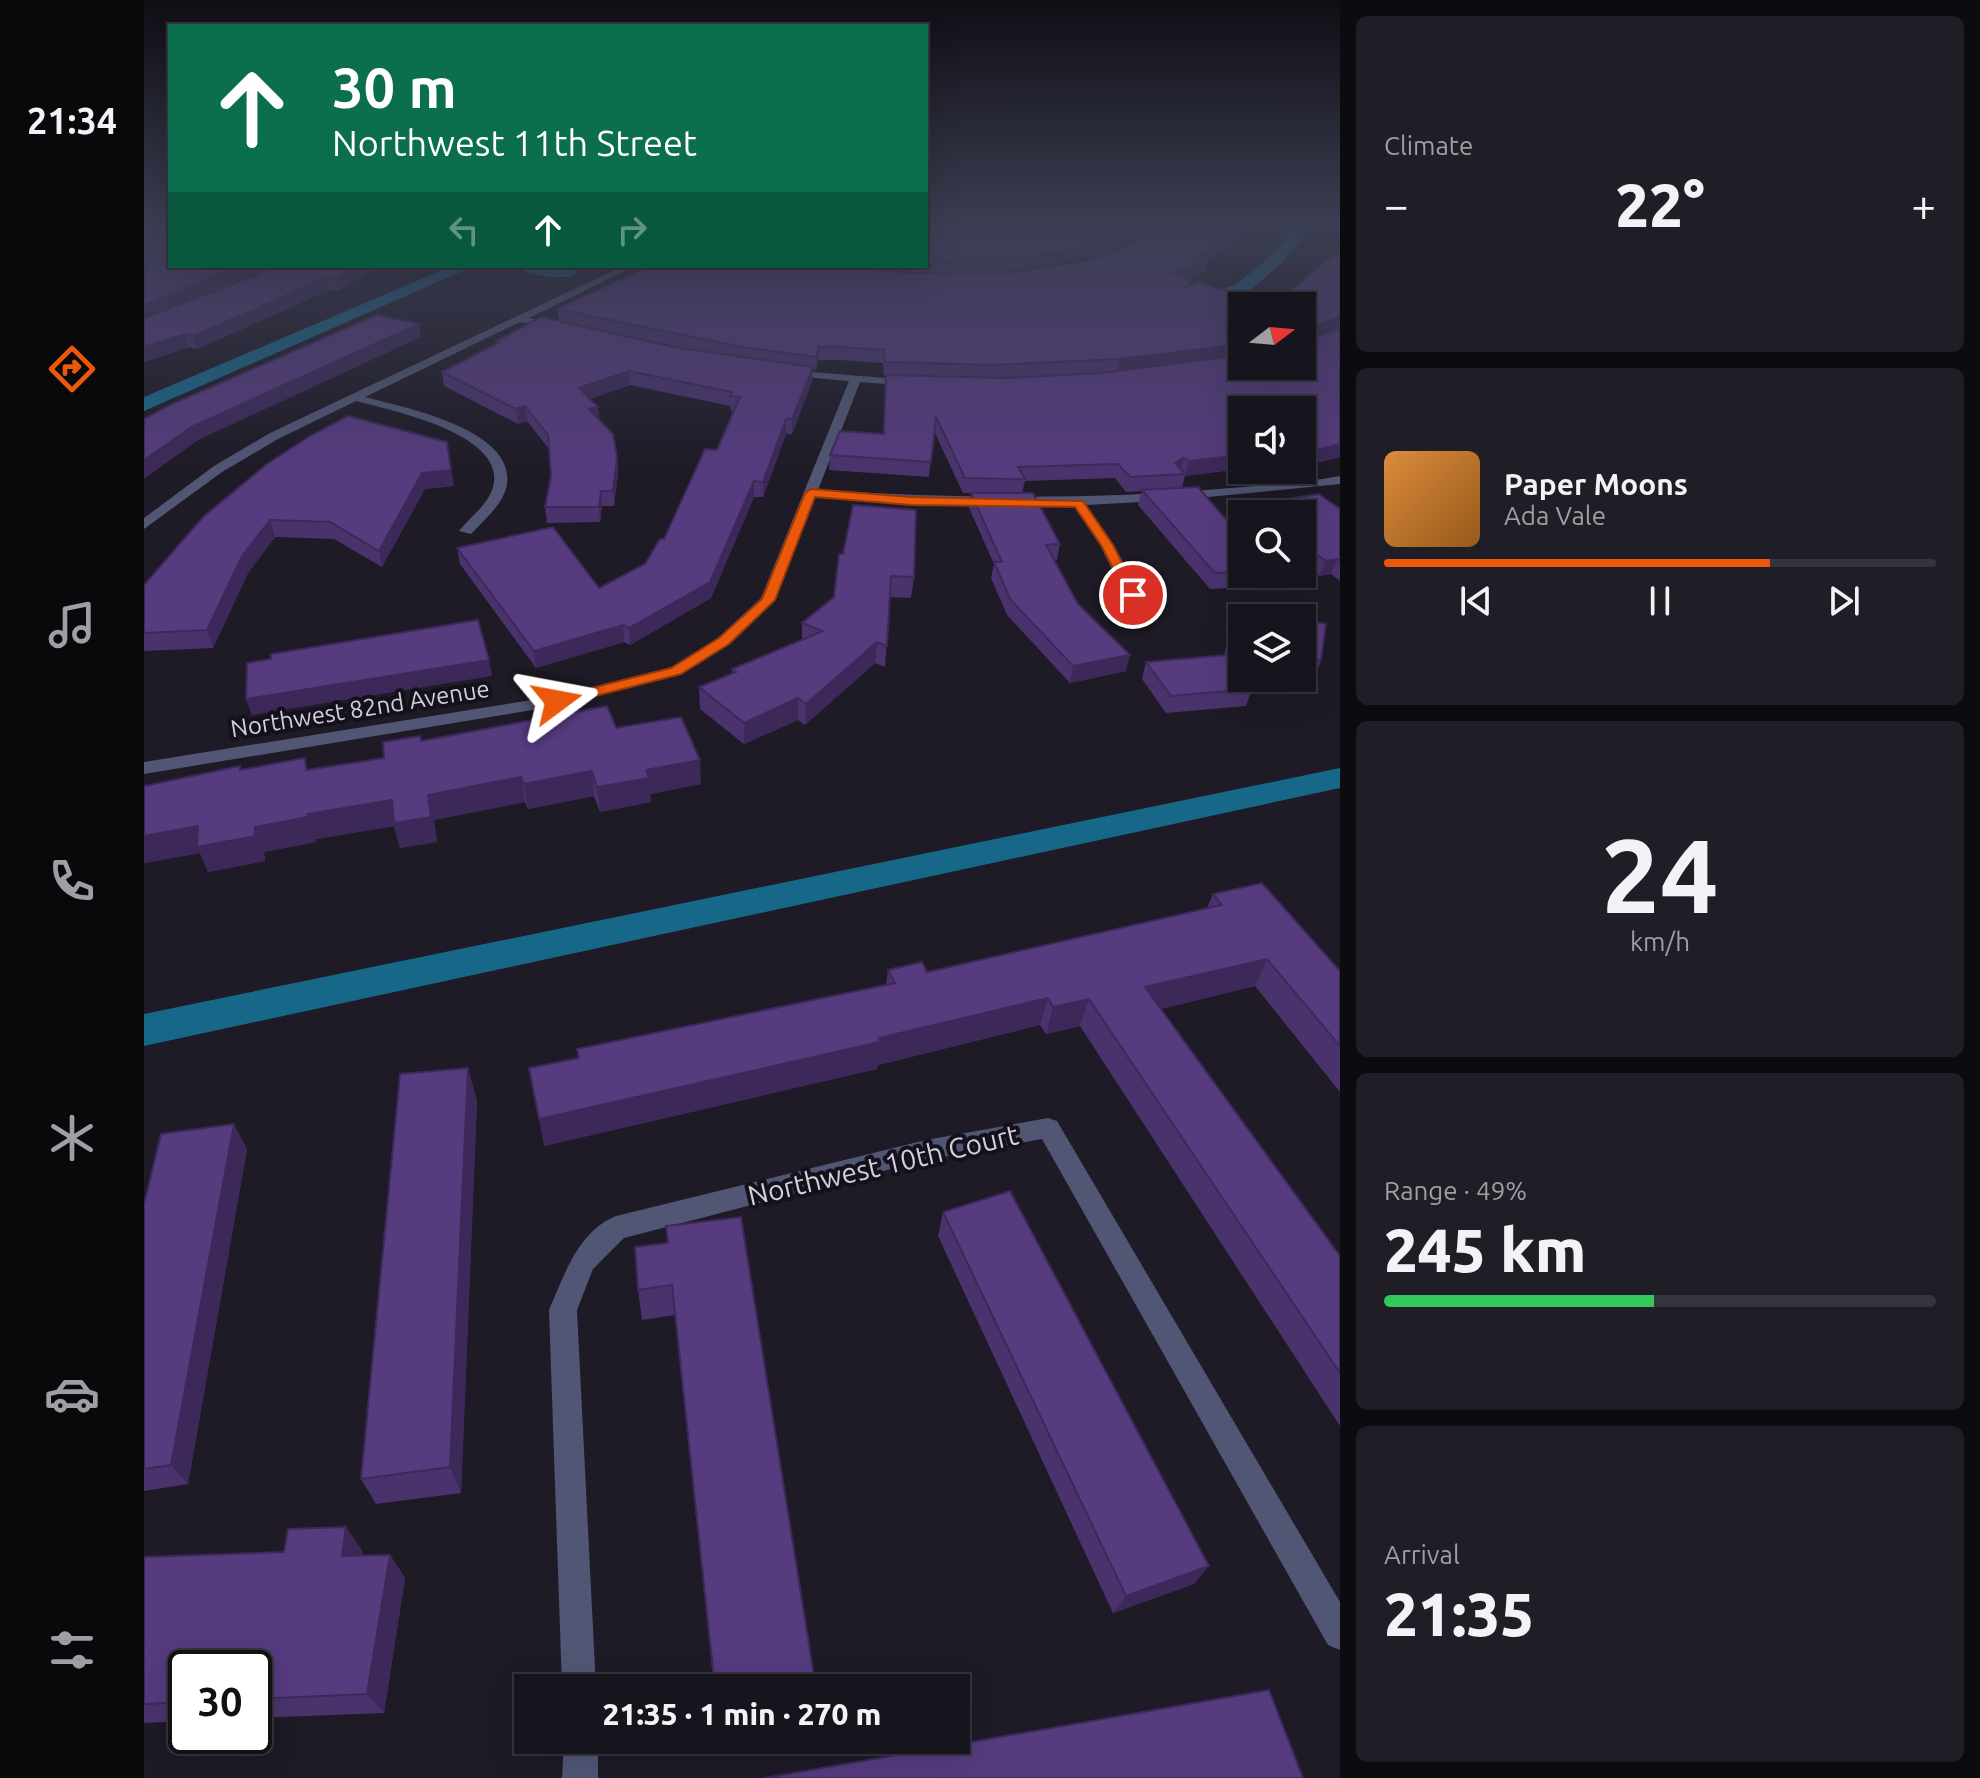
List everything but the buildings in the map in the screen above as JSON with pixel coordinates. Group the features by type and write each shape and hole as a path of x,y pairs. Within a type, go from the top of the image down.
{"street":[{"path":"144,525 218,469 274,436 545,307"},
{"path":"520,319 565,329"},
{"path":"777,372 916,384"},
{"name":"Northwest 82nd Avenue","path":"144,768 557,701 676,671 724,641 768,600 855,381"},
{"path":"352,397 462,430 481,444 495,460 502,478 497,495 466,531"},
{"path":"811,493 911,501 1079,504 1337,483"},
{"path":"1079,504 1107,545 1145,620"},
{"name":"Northwest 10th Court","path":"578,1674 563,1310 583,1261 616,1228 926,1150 1048,1128 1340,1633"},
{"path":"580,1778 581,1754"}],"waterway":[{"path":"144,405 371,307"},
{"path":"144,1030 1340,778"}],"route":[{"path":"557,701 676,671 724,641 768,600 811,493 911,501 1079,504 1107,545 1133,595"}]}
